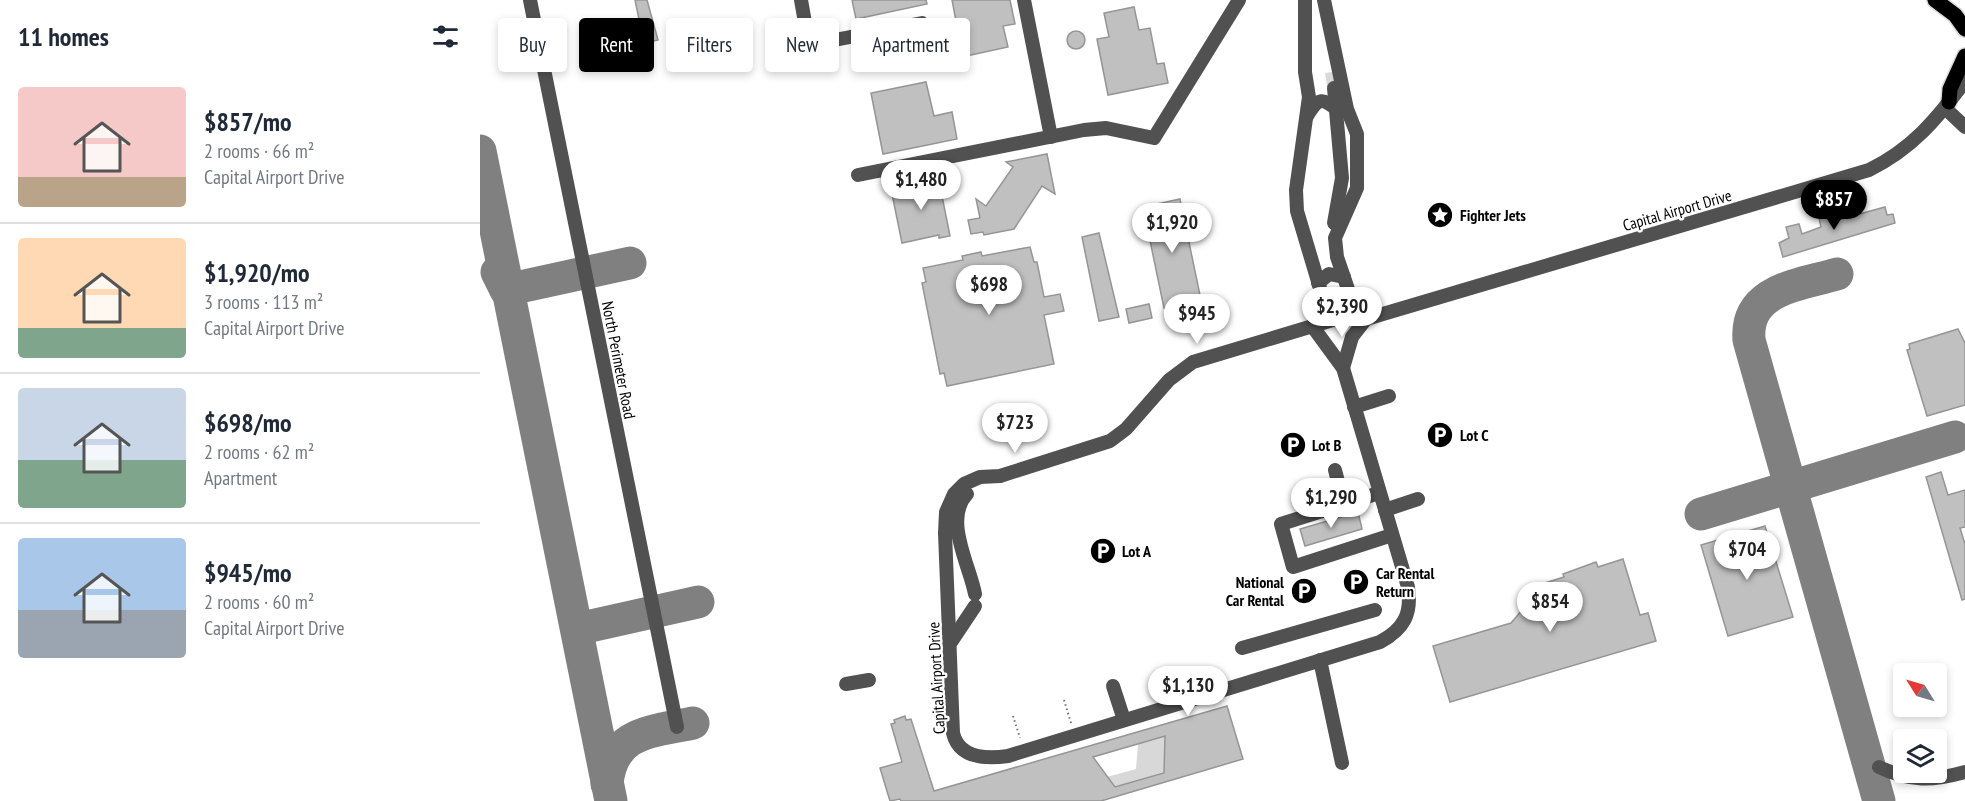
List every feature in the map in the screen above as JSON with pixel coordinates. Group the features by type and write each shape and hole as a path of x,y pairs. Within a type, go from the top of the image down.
{"main road":[{"path":"1935,0 1955,15 1965,28"},
{"path":"1951,0 1965,10"},
{"path":"1947,105 1950,89 1965,56"},
{"path":"1947,105 1965,93"}],"street":[{"name":"North Perimeter Road","path":"530,0 677,727"},
{"path":"801,0 804,18"},
{"path":"1024,0 1051,137"},
{"path":"858,175 1106,128 1154,138 1239,0"},
{"path":"1305,0 1307,117 1296,200 1325,305 1336,319 1350,296 1335,238 1357,188 1357,134 1342,110 1333,79 1332,46 1324,0"},
{"path":"1332,46 1338,60 1342,110"},
{"name":"Capital Airport Drive","path":"1313,327 1343,368 1408,587 1410,608 1406,621 1392,636 1380,642 1008,756 983,758 958,745 953,733 945,533 946,512 954,494 964,484 980,477 1000,476 1110,441 1125,429 1169,380 1193,362 1336,319 1366,319 1869,170 1909,147 1947,105 1965,81"},
{"path":"1307,117 1317,103 1324,100 1342,110"},
{"path":"1947,105 1965,127"},
{"path":"1318,283 1329,274 1344,277"},
{"path":"1343,368 1347,347 1366,319"},
{"path":"1354,406 1389,396"},
{"path":"1335,470 1344,505"},
{"path":"951,642 975,600 958,528 959,505 969,492 1000,476"},
{"path":"1379,493 1281,524 1293,567 1392,535"},
{"path":"1385,510 1418,499"},
{"path":"1242,648 1374,610"},
{"path":"1320,660 1342,763"},
{"path":"846,684 869,680"},
{"path":"1113,686 1124,720"},
{"path":"1879,767 1913,780 1927,781 1965,772"}],"path":[{"path":"1161,670 1167,693"},
{"path":"1064,700 1071,723"},
{"path":"1013,716 1020,738"}],"shaded area":[{"path":"1165,736 1164,773 1115,787 1107,777 1136,769 1138,744"}],"building":[{"path":"635,0 647,0 652,18 639,18"},
{"path":"852,0 926,0 927,4 861,18 856,18"},
{"path":"952,0 1010,0 1015,24 1003,26 1008,47 970,55 970,18 955,18"},
{"path":"1134,7 1139,30 1150,28 1157,64 1164,63 1168,83 1108,95 1097,39 1109,37 1104,13"},
{"path":"654,25 658,40 654,41"},
{"path":"1076,31 1082,34 1085,40 1082,46 1076,49 1070,46 1067,40 1070,34"},
{"path":"926,82 934,116 952,112 957,139 883,154 871,93"},
{"path":"1047,154 1055,194 1042,186 1014,229 984,235 983,232 971,234 968,220 980,218 976,199 986,206 1013,167 1006,162"},
{"path":"938,176 950,236 939,238 939,235 902,243 891,189 928,181 927,178"},
{"path":"1180,199 1201,300 1190,302 1192,310 1183,312 1181,304 1164,308 1143,207"},
{"path":"1885,207 1887,215 1893,214 1895,223 1783,257 1779,243 1789,238 1786,227 1799,224 1802,234 1821,227 1819,218 1832,214 1834,221"},
{"path":"1099,233 1119,317 1099,321 1082,237"},
{"path":"1030,247 1034,262 1037,262 1044,297 1060,294 1064,311 1044,315 1054,364 947,386 944,373 940,374 922,283 926,282 923,268 963,260 962,256 981,252 982,256"},
{"path":"1149,304 1152,318 1129,323 1126,309"},
{"path":"1958,329 1965,343 1965,405 1927,416 1907,350 1910,349 1909,344"},
{"path":"1941,472 1948,495 1965,490 1965,527 1960,528 1965,544 1965,599 1962,600 1926,477"},
{"path":"1358,512 1362,529 1305,546 1300,529"},
{"path":"1765,526 1793,617 1728,636 1701,545"},
{"path":"1623,559 1640,615 1648,613 1656,641 1450,702 1433,646 1511,623 1545,583 1596,562 1598,567"},
{"path":"1227,706 1243,759 1101,801 901,801 900,799 890,801 880,768 902,762 891,724 895,723 894,720 905,716 906,720 911,719 934,791","holes":["1165,736 1164,773 1115,787 1093,757"]}],"taxiway":[{"path":"480,151 611,801"},
{"path":"497,272 506,290 630,263"},
{"path":"1837,274 1791,286 1765,300 1756,310 1750,323 1749,340 1879,801"},
{"path":"1701,514 1955,437"},
{"path":"577,629 698,602"},
{"path":"607,784 610,767 625,744 649,732 693,723"}],"tunnel":[{"path":"1332,72 1334,85"}],"place":[{"name":"Fighter Jets","path":"1440,215"},
{"name":"Lot C","path":"1440,435"},
{"name":"Lot B","path":"1293,445"},
{"name":"Lot A","path":"1103,551"},
{"name":"Car Rental Return","path":"1356,582"},
{"name":"National Car Rental","path":"1304,591"}]}
